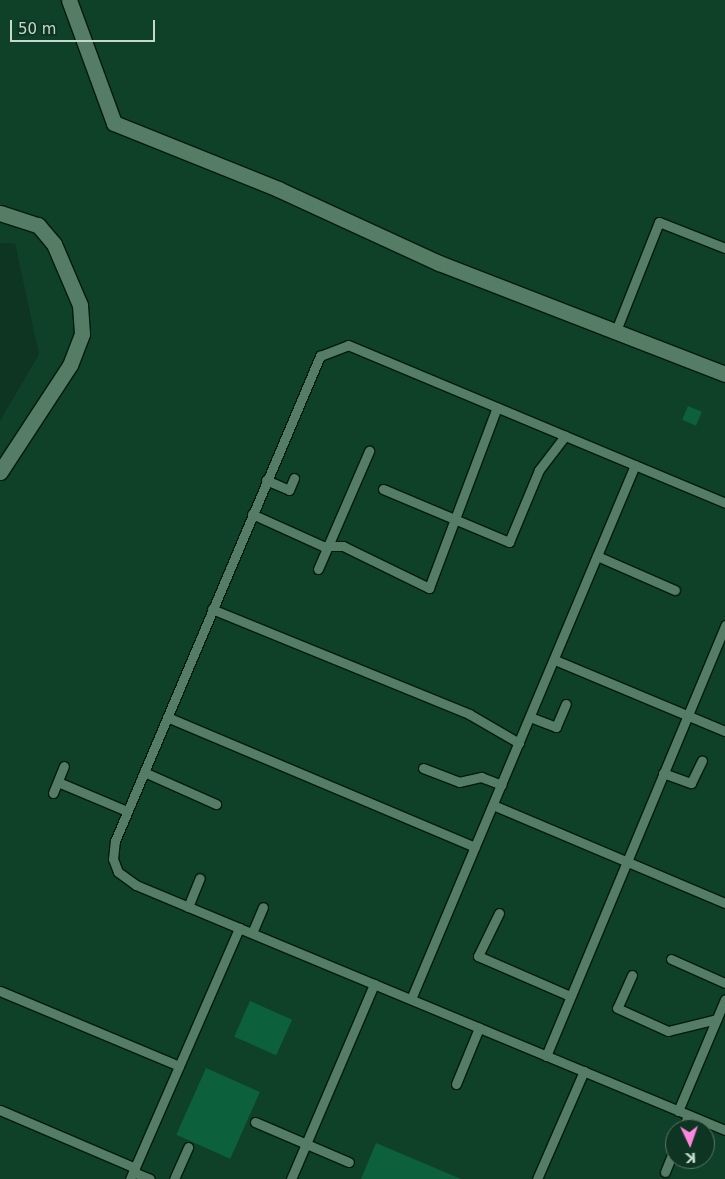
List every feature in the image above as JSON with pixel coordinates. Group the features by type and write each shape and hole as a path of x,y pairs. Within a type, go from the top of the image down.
{"street":[{"path":"69,0 114,123 278,189 439,263 617,328 725,374"},
{"path":"0,213 38,225 54,244 80,305 82,334 70,365 0,472"}],"lane":[{"path":"617,328 659,222 725,248"},
{"path":"725,502 348,345 334,349 314,366 115,841 113,859 118,872 136,885 725,1130"},
{"path":"252,514 328,546 343,546 429,588 497,408"},
{"path":"383,489 508,542 538,470 565,436"},
{"path":"318,569 369,451"},
{"path":"411,999 635,465"},
{"path":"266,480 289,490 294,478"},
{"path":"597,556 675,590"},
{"path":"212,609 469,714 519,742"},
{"path":"546,1056 725,625"},
{"path":"554,660 725,731"},
{"path":"530,717 556,727 566,704"},
{"path":"167,717 475,847"},
{"path":"663,773 691,783 702,760"},
{"path":"53,794 64,766"},
{"path":"423,768 459,782 482,777 502,784"},
{"path":"144,772 216,804"},
{"path":"58,782 128,811"},
{"path":"493,805 725,903"},
{"path":"188,907 200,878"},
{"path":"252,933 263,907"},
{"path":"499,913 478,956 570,996"},
{"path":"133,1173 239,928"},
{"path":"671,959 725,983"},
{"path":"632,975 617,1008 668,1030 717,1019"},
{"path":"291,1179 374,984"},
{"path":"0,991 180,1066"},
{"path":"678,1111 725,999"},
{"path":"456,1084 479,1028"},
{"path":"537,1179 584,1072"},
{"path":"1,1111 133,1173 150,1179"},
{"path":"687,1119 688,1115"},
{"path":"255,1122 349,1162"},
{"path":"174,1179 188,1147"}],"shaded area":[{"path":"0,0 725,0 725,1179 0,1179 0,421 39,354 15,243 0,243"}],"building":[{"path":"688,406 702,412 696,426 682,420"},
{"path":"250,1001 292,1020 276,1055 234,1037"},
{"path":"206,1068 260,1092 230,1159 176,1135"},
{"path":"376,1143 461,1179 361,1179"}]}
